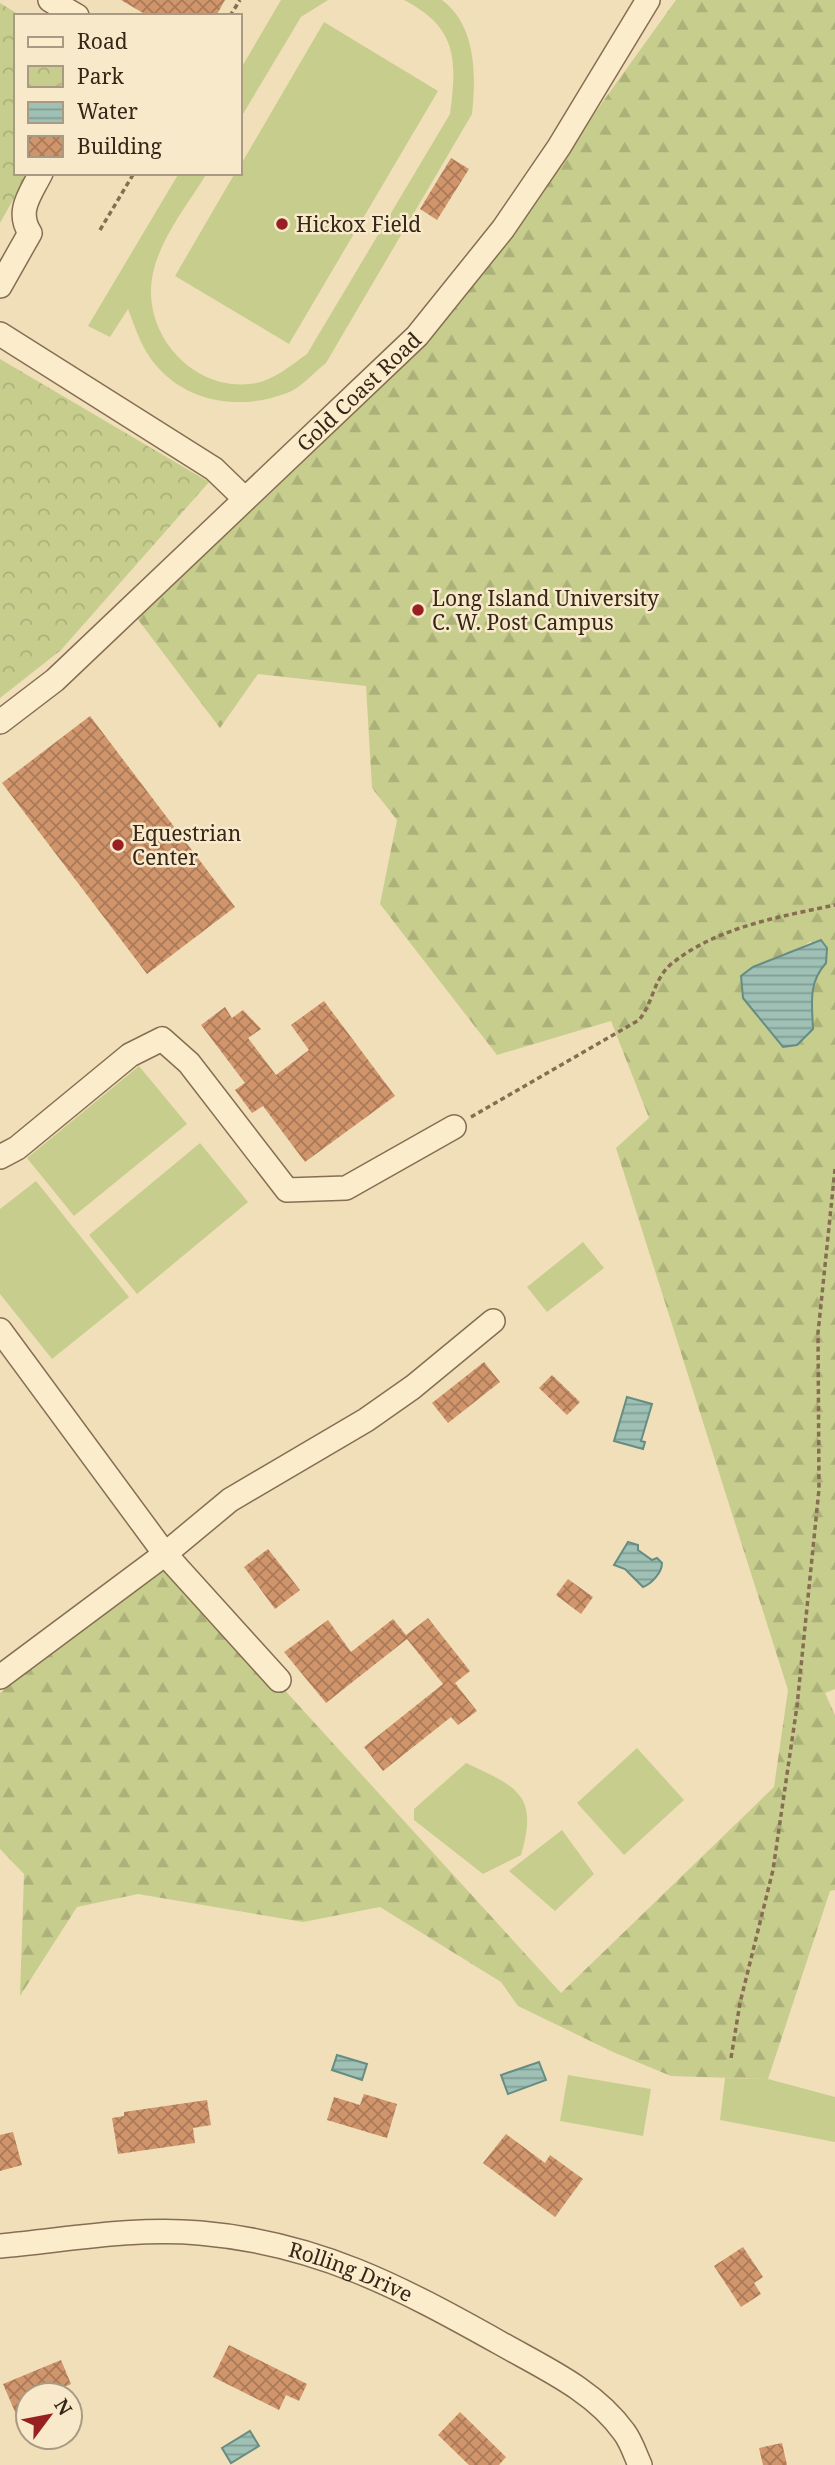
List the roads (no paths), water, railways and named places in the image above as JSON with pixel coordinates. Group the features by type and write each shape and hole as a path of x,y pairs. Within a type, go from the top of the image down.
{"street":[{"path":"50,0 73,14"},
{"name":"Gold Coast Road","path":"0,722 55,680 417,336 503,229 559,147 648,0"},
{"path":"0,286 30,233 23,222 22,210 40,175"},
{"path":"0,334 214,469 245,499"},
{"path":"0,1157 17,1148 130,1055 162,1039 190,1063 287,1190 346,1188 454,1127"},
{"path":"0,1676 165,1554 230,1500 366,1420 414,1387 493,1321"},
{"path":"0,1330 165,1554 279,1680"},
{"name":"Rolling Drive","path":"0,2246 129,2233 198,2233 265,2241 345,2264 423,2299 564,2379 601,2406 625,2433 640,2465"}],"water":[{"path":"821,940 827,948 826,963 814,986 813,1029 797,1045 783,1047 743,998 741,976 753,967"},
{"path":"627,1397 652,1404 641,1441 645,1442 643,1449 614,1441"},
{"path":"628,1542 638,1545 638,1550 652,1560 657,1558 662,1563 656,1578 643,1587 625,1569 614,1565"},
{"path":"337,2055 367,2064 362,2080 332,2070"},
{"path":"539,2062 546,2080 508,2094 501,2075"},
{"path":"250,2431 259,2446 231,2463 222,2448"}],"place":[{"name":"Hickox Field","path":"282,224"},
{"name":"Long Island University C. W. Post Campus","path":"418,610"},
{"name":"Equestrian Center","path":"118,845"}]}
